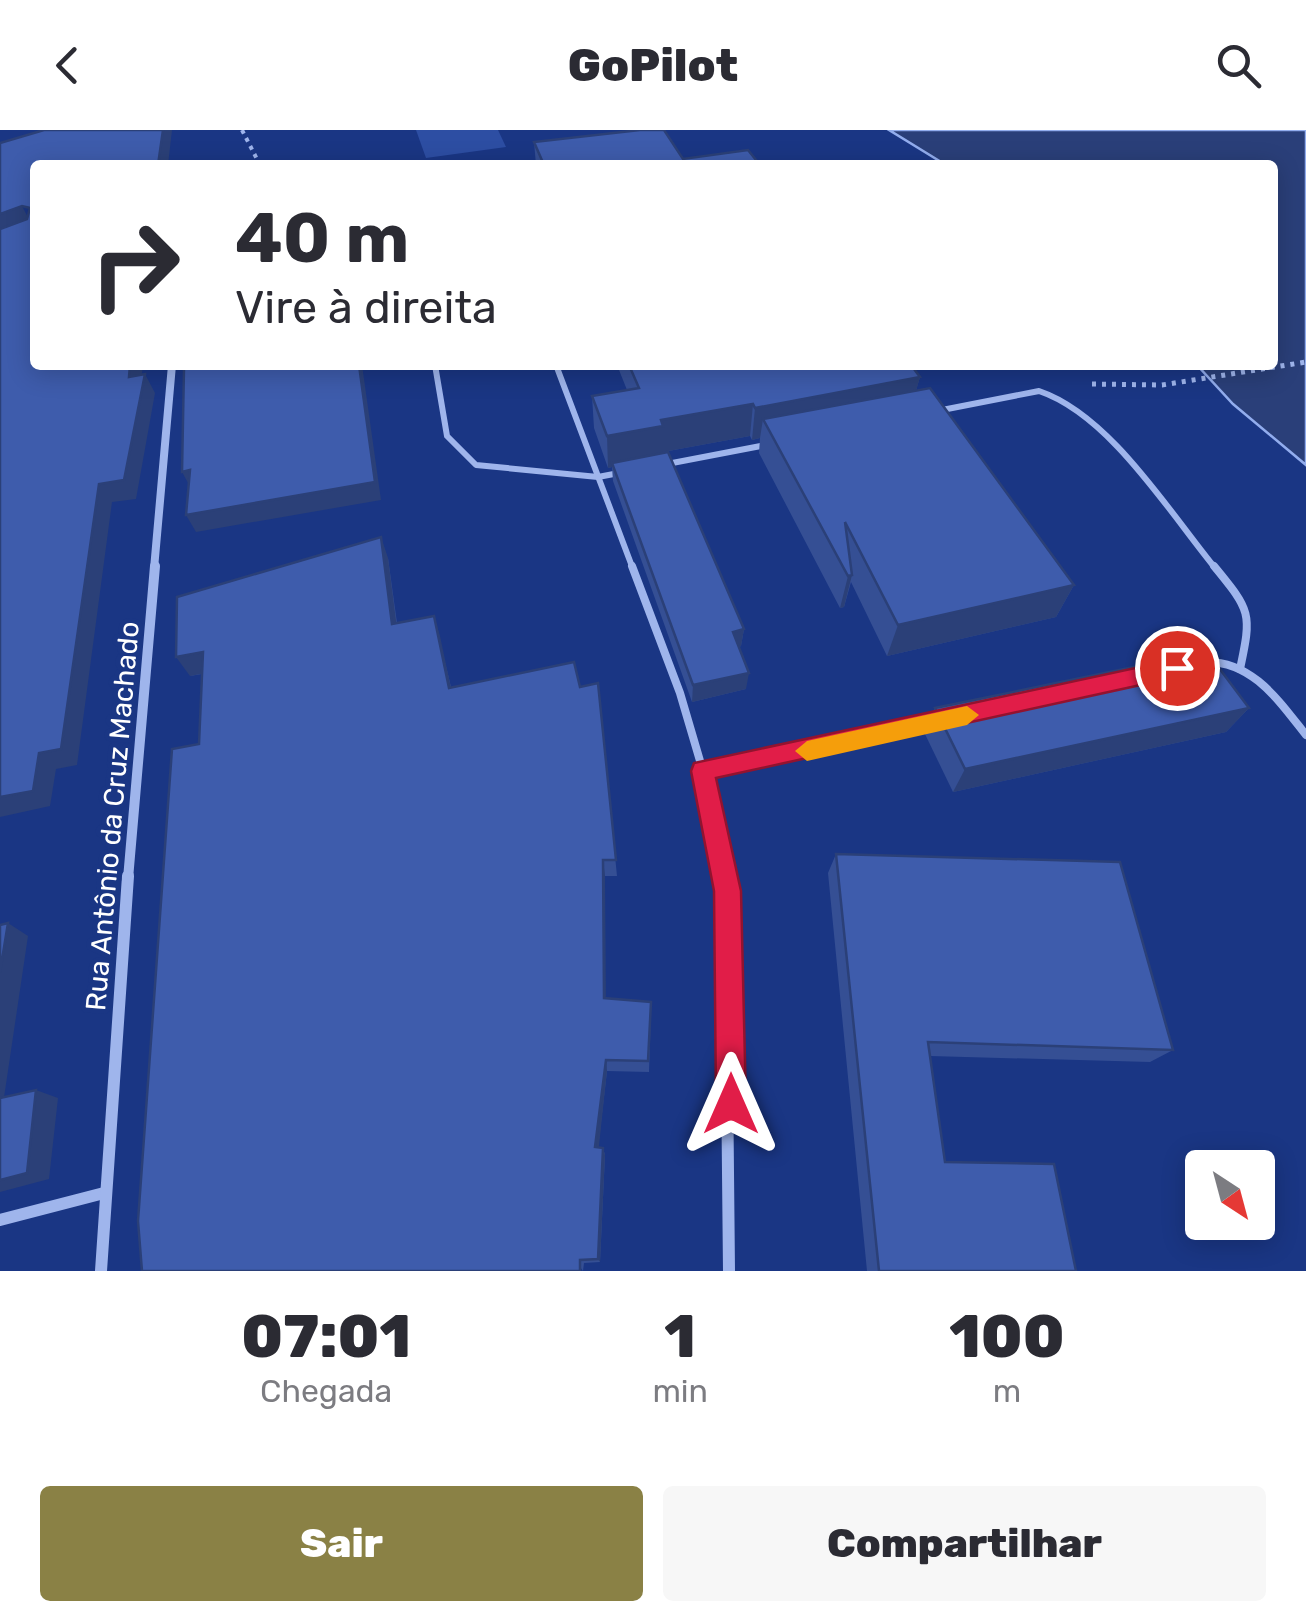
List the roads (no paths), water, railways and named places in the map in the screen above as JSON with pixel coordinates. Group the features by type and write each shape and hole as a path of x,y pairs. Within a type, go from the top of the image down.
{"street":[{"name":"Rua Antônio da Cruz Machado","path":"102,1271 104,1192 172,370"},
{"path":"702,771 728,891 729,1271"},
{"path":"0,1220 104,1192"}],"lane":[{"path":"435,370 447,436 476,464 598,478 636,470"},
{"path":"558,370 680,693 702,771 942,721"},
{"path":"924,414 1040,391 1092,419 1237,594 1250,621 1240,669"},
{"path":"656,466 771,444"},
{"path":"1195,664 1214,660 1240,669 1265,686 1306,735"}]}
